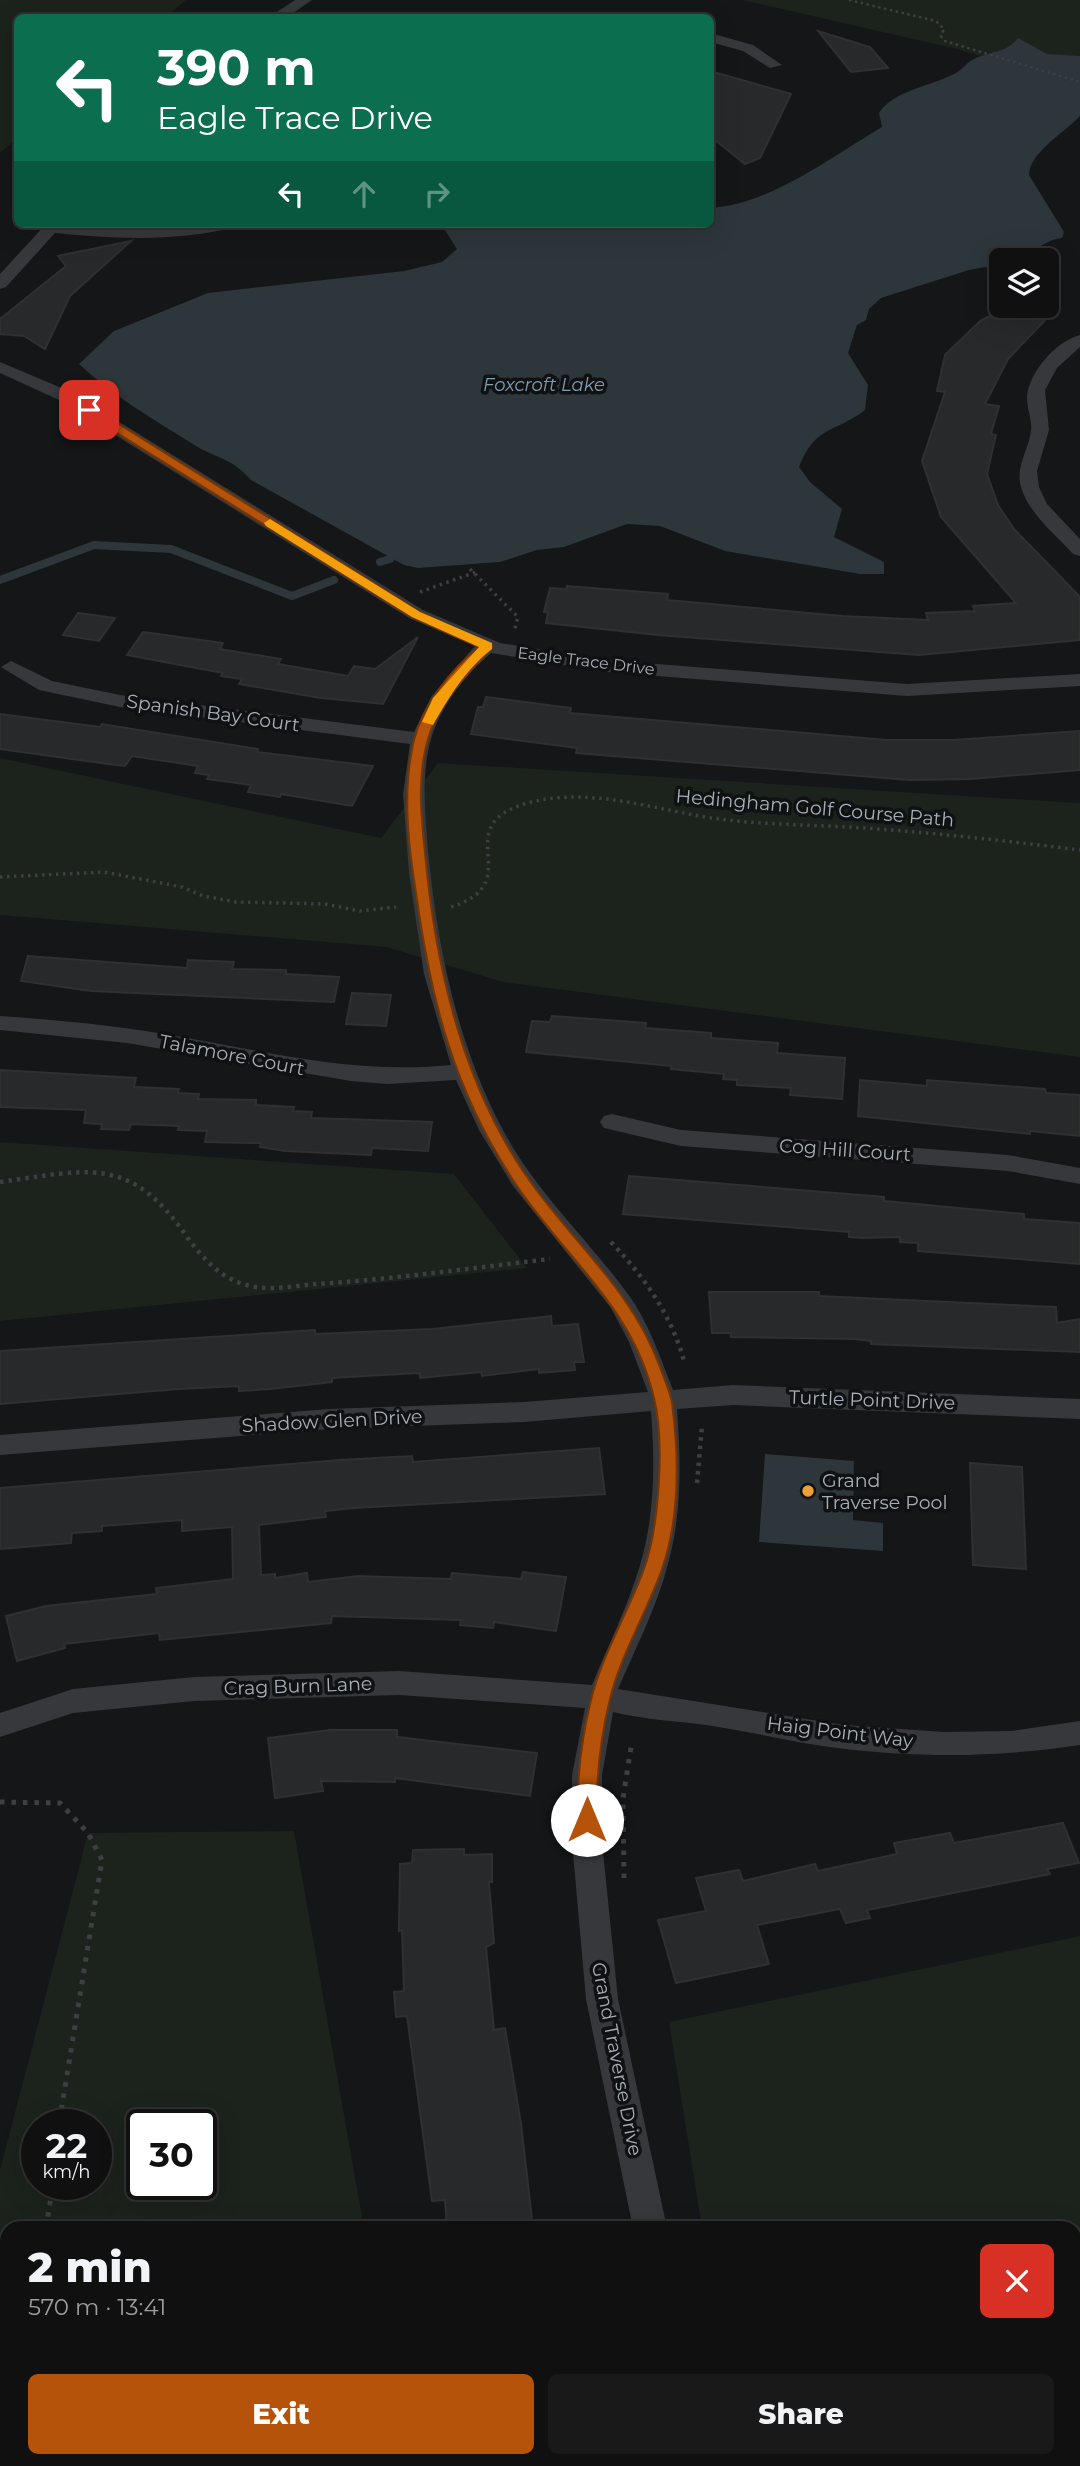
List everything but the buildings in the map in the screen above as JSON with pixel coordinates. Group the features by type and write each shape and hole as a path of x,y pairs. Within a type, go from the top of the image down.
{"street":[{"path":"282,14 305,0"},
{"path":"714,38 748,48 775,65"},
{"path":"0,284 52,228"},
{"path":"70,228 142,237 177,235 211,228"},
{"path":"1080,340 1049,367 1035,394 1040,430 1026,470 1031,489 1047,516 1080,550"},
{"name":"Eagle Trace Drive","path":"0,366 65,396 416,614 487,646 607,666 854,687 907,690 1080,680"},
{"name":"Grand Traverse Drive","path":"487,646 472,659 438,701 421,738 413,794 420,873 435,974 464,1071 491,1130 521,1180 620,1302 642,1342 663,1399 668,1460 665,1512 654,1566 601,1697 587,1775 587,1842 602,1999 649,2221"},
{"name":"Spanish Bay Court","path":"11,667 46,685 120,701 358,733 421,738"},
{"name":"Talamore Court","path":"0,1023 76,1028 170,1042 350,1076 425,1077 464,1071"},
{"name":"Cog Hill Court","path":"612,1122 681,1138 1008,1163 1080,1176"},
{"name":"Turtle Point Drive","path":"663,1399 733,1395 1080,1409"},
{"name":"Shadow Glen Drive","path":"0,1445 329,1419 524,1412 663,1399"},
{"name":"Crag Burn Lane","path":"0,1725 73,1701 194,1689 399,1683 601,1697"},
{"name":"Haig Point Way","path":"601,1697 641,1707 711,1714 844,1737 932,1744 1011,1743 1080,1733"}],"path":[{"path":"849,0 936,21 944,29 941,36 945,41 1080,82"},
{"path":"415,594 471,571 479,571"},
{"path":"471,571 517,617 513,634"},
{"name":"Hedingham Golf Course Path","path":"451,907 479,895 487,882 488,828 500,813 529,803 563,799 621,802 727,820 834,826 1080,850"},
{"path":"0,877 104,872 182,887 203,896 236,902 325,904 360,911 396,907"},
{"path":"0,1182 96,1170 125,1175 159,1201 197,1254 218,1273 244,1284 339,1283 550,1259"},
{"path":"624,1882 623,1798 632,1741"},
{"path":"0,1802 60,1803 88,1833 102,1860 61,2109"},
{"path":"47,2221 50,2200"}],"shaded area":[{"path":"0,0 186,0 169,14 14,14 14,141 0,153"},
{"path":"742,0 1080,0 1080,87 957,49"},
{"path":"0,758 381,838 438,763 1080,803 1080,1057 503,982 386,947 0,915"},
{"path":"0,1142 454,1174 527,1268 0,1321"},
{"path":"294,1831 363,2221 0,2221 0,2170 88,1833"},
{"path":"1080,1936 1080,2221 701,2221 669,2022"}],"water":[{"name":"Foxcroft Lake","path":"1018,38 1047,54 1080,56 1080,116 1041,151 1029,175 1064,232 1062,238 1038,248 989,248 989,266 881,298 869,309 866,320 857,325 848,353 868,385 865,410 819,437 805,453 799,467 810,482 842,509 834,537 884,562 884,574 860,574 725,551 660,526 627,524 564,547 537,550 500,562 418,568 404,565 251,480 231,463 196,446 150,418 79,364 114,331 208,293 404,271 442,262 457,249 444,228 714,228 714,207 756,198 800,177 882,127 879,113 894,99 947,78 980,56 1003,49"},
{"name":"Grand Traverse Pool","path":"765,1454 854,1461 853,1520 883,1523 883,1551 759,1542"}],"waterway":[{"path":"0,580 94,545 171,549 292,596 334,580"},
{"path":"380,562 390,559"}],"slow traffic":[{"path":"270,523 416,614 487,646 460,672 438,701 428,722"}],"place":[{"name":"Grand Traverse Pool","path":"808,1491"}],"route":[{"path":"89,410 416,614 487,646 460,672 438,701 421,738 413,794 420,873 435,974 464,1071 491,1130 521,1180 620,1302 642,1342 663,1399 668,1460 665,1512 654,1566 601,1697 587,1775 587,1820"}]}
